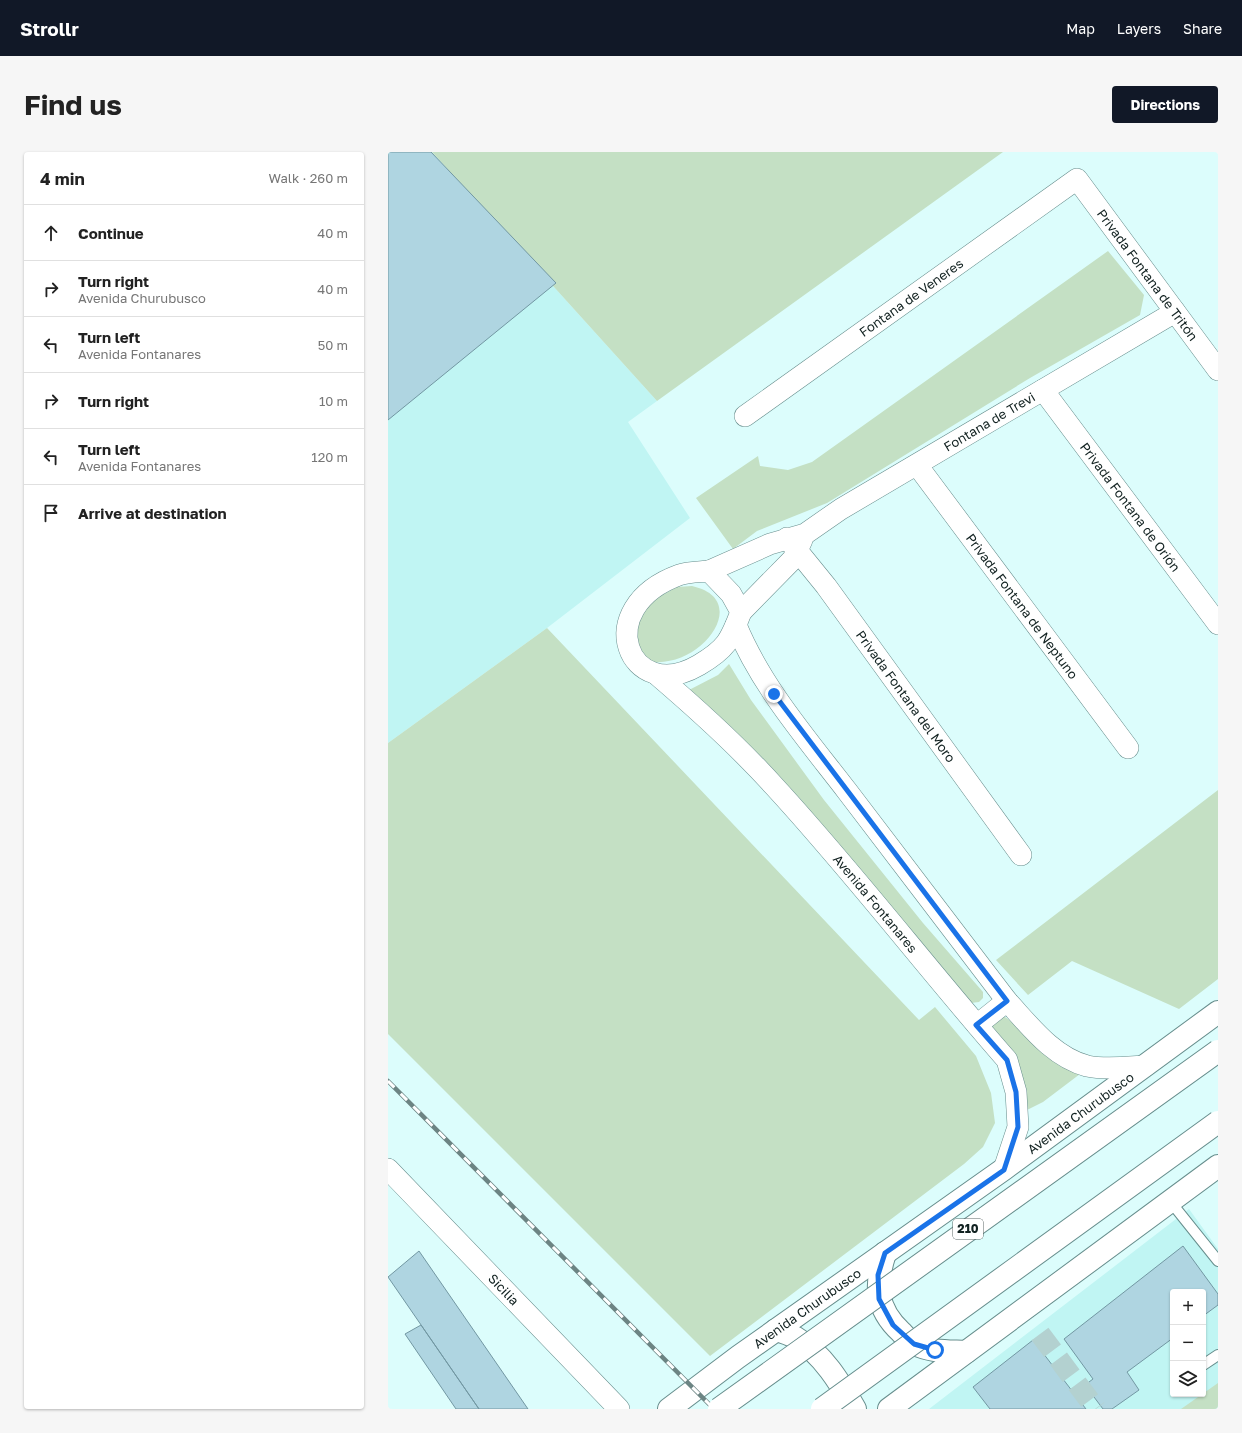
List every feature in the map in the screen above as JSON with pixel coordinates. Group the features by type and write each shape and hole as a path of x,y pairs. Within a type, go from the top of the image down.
{"main road":[{"name":"Avenida Churubusco","path":"669,1409 776,1330 1004,1170 1218,1012"},
{"name":"210","path":"719,1409 1218,1051"},
{"path":"822,1409 1218,1122"},
{"path":"889,1409 1218,1166"},
{"path":"885,1253 878,1275 879,1299 893,1325 914,1344 935,1350 966,1352"},
{"path":"776,1330 796,1338 813,1350 842,1386 855,1409"}],"street":[{"name":"Privada Fontana de Tritón","path":"1077,180 1218,370"},
{"name":"Fontana de Veneres","path":"745,416 1077,180"},
{"name":"Fontana de Trevi","path":"796,542 841,509 1175,312"},
{"name":"Privada Fontana de Orión","path":"1044,390 1218,624"},
{"name":"Privada Fontana de Neptuno","path":"917,465 1128,748"},
{"path":"796,542 772,581 739,619 733,635 717,654 694,668 672,676 650,672 634,659 626,643 626,627 635,604 654,587 680,575 709,571 750,552 796,542"},
{"name":"Privada Fontana del Moro","path":"796,542 826,586 1021,855"},
{"path":"709,571 731,594 739,619 746,650 774,694 1007,1001 1034,1031 1060,1054 1087,1066 1115,1068 1145,1066"},
{"name":"Avenida Fontanares","path":"656,674 689,702 773,785 820,838 1007,1060 1016,1092 1018,1127 1004,1170"},
{"path":"976,1025 1007,1001"},
{"name":"Sicilia","path":"388,1169 619,1409"}],"lane":[{"path":"1170,1201 1218,1261"},
{"path":"1206,1363 1218,1354"}],"shaded area":[{"path":"388,152 432,152 657,401 628,422 690,518 547,628 388,743"},
{"path":"1189,1209 1218,1249 1218,1409 929,1409"}],"green space":[{"path":"432,152 1003,152 657,401"},
{"path":"1108,251 1144,295 1140,315 1030,378 827,503 757,531 733,549 696,498 758,456 760,466 788,470 812,462"},
{"path":"692,586 710,594 719,606 719,620 711,634 699,647 682,657 663,662 643,660 630,640 649,602 677,587"},
{"path":"547,628 919,1020 935,1007 976,1056 991,1093 995,1123 983,1147 964,1164 710,1356 388,1034 388,743"},
{"path":"729,664 751,700 824,800 923,923 983,992 983,998 979,1002 971,1003 861,870 808,811 689,690 718,675"},
{"path":"1218,790 1218,979 1179,1009 1072,961 1028,995 996,960"},
{"path":"1002,1015 1080,1074 1043,1102 1025,1111 992,1026"},
{"path":"1218,1383 1218,1409 1181,1409 1198,1397 1206,1397 1206,1391"}],"building":[{"path":"388,152 431,152 556,283 388,420"},
{"path":"1183,1246 1218,1294 1218,1305 1206,1314 1206,1289 1170,1289 1170,1340 1127,1372 1139,1390 1112,1409 1103,1409 1085,1385 1093,1379 1064,1339"},
{"path":"419,1251 528,1409 479,1409 388,1277"},
{"path":"421,1325 479,1409 456,1409 405,1334"},
{"path":"1033,1340 1086,1409 990,1409 973,1387"}],"tunnel":[{"path":"1040,1334 1096,1409"}],"railway":[{"path":"388,1081 714,1409"}],"route":[{"path":"774,694 1007,1001 976,1025 1007,1060 1016,1092 1018,1127 1004,1170 885,1253 878,1275 879,1299 893,1325 914,1344 935,1350"}]}
